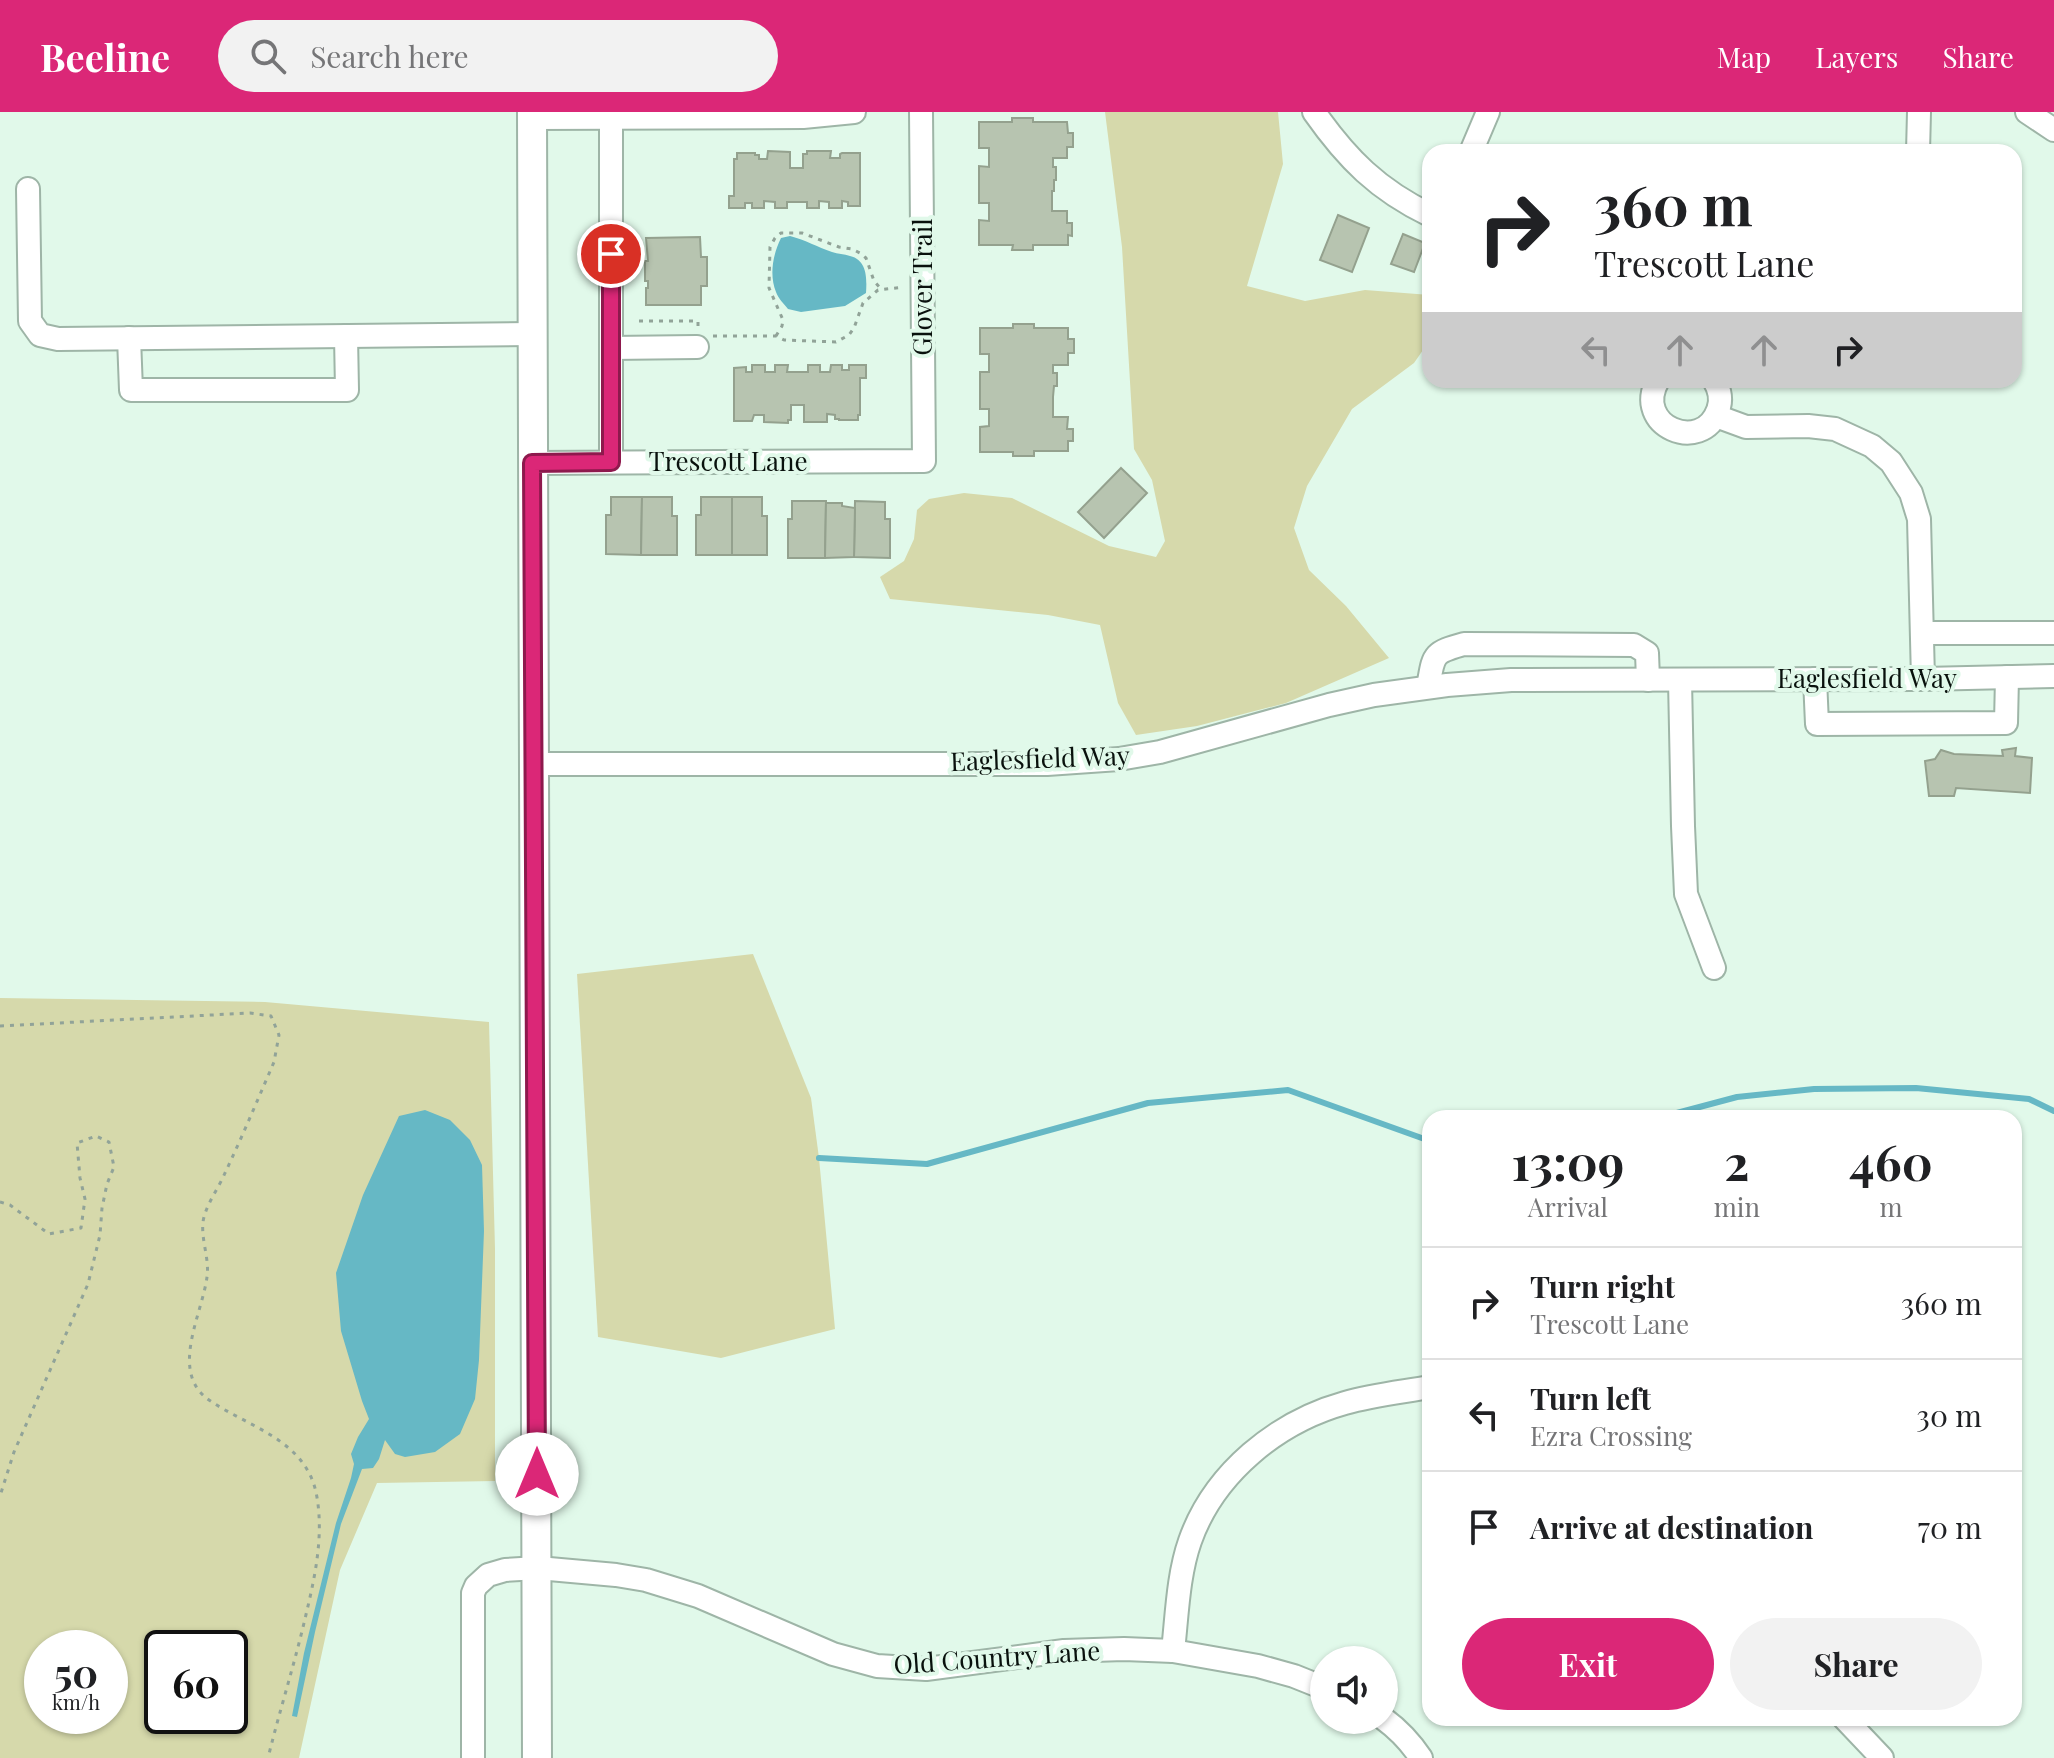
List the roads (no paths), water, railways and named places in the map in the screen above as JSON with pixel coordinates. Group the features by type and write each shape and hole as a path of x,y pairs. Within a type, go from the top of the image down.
{"main road":[{"path":"532,115 537,1758"}],"street":[{"path":"532,115 611,118 803,117 854,112"},
{"name":"Glover Trail","path":"921,112 924,461"},
{"path":"1314,112 1353,162 1381,187 1422,211"},
{"path":"1474,144 1488,112"},
{"path":"1918,144 1919,112"},
{"path":"2027,112 2054,130"},
{"path":"611,118 611,462"},
{"path":"28,189 30,321 40,335 58,339 532,334"},
{"path":"129,338 131,390 347,390 346,336"},
{"path":"611,348 699,339"},
{"path":"1654,388 1653,410 1659,420 1677,432 1688,433 1709,425 1716,416 1720,405 1717,388"},
{"path":"1716,416 1746,427 1835,429 1872,446 1891,462 1911,493 1919,519 1923,679"},
{"name":"Trescott Lane","path":"532,463 924,461"},
{"path":"1922,633 2054,633"},
{"path":"1428,687 1433,659 1441,650 1464,644 1634,645 1647,653 1648,680"},
{"name":"Eaglesfield Way","path":"535,764 1047,764 1119,759 1160,752 1359,698 1428,687 1511,680 2054,676"},
{"path":"1815,679 1817,724 2006,723 2007,677"},
{"path":"1680,680 1686,894 1714,968"},
{"path":"1173,1651 1189,1544 1198,1521 1248,1455 1293,1425 1345,1403 1422,1389"},
{"name":"Old Country Lane","path":"473,1758 473,1593 481,1580 496,1571 538,1568 646,1580 725,1606 833,1654 877,1666 926,1669 1064,1651 1124,1649 1173,1651 1258,1666 1310,1682"},
{"path":"1852,1726 1882,1758"},
{"path":"1398,1732 1421,1758"}],"water":[{"path":"790,236 860,261 865,270 866,293 845,306 801,312 788,309 777,294 772,272 781,238"},
{"path":"425,1110 450,1120 470,1140 482,1165 484,1231 475,1399 460,1434 435,1452 405,1457 395,1454 385,1440 373,1468 362,1469 341,1524 297,1717 292,1716 336,1523 351,1478 354,1464 351,1454 369,1419 341,1331 336,1273 363,1195 399,1116"}],"waterway":[{"path":"1688,1110 1737,1097 1814,1089 1916,1088 2029,1099 2054,1111"},
{"path":"819,1158 927,1164 1148,1103 1288,1090 1422,1138"}]}
